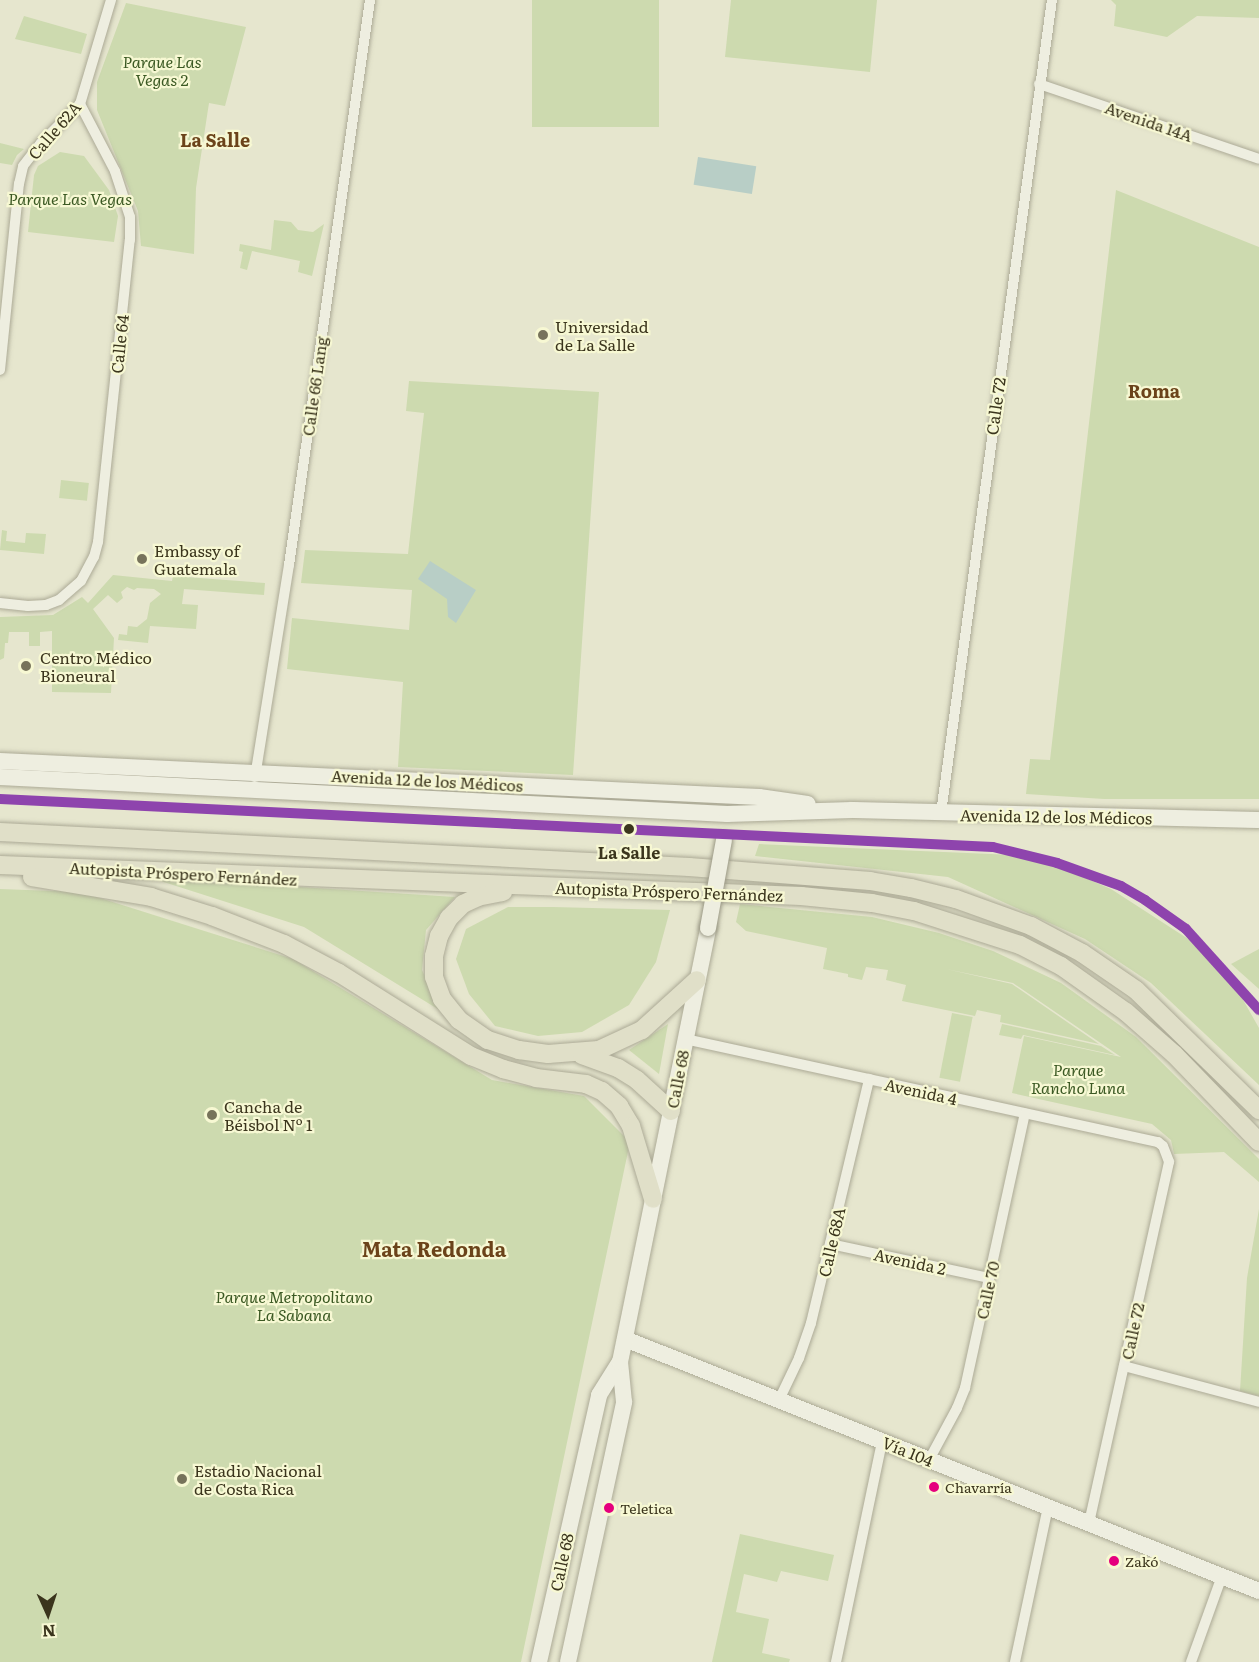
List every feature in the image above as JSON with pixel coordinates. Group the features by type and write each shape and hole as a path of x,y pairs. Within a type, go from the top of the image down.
{"highway":[{"name":"Autopista Próspero Fernández","path":"0,832 689,867 870,881 911,888 956,899 1031,926 1082,953 1136,990 1259,1110"},
{"name":"Autopista Próspero Fernández","path":"0,865 801,896 872,903 914,911 1020,945 1061,966 1126,1012 1174,1054 1259,1143"},
{"path":"0,873 80,883 151,897 212,916 284,944 339,973 471,1056 503,1069 536,1077 586,1084 602,1091 619,1106 631,1126 653,1200"},
{"path":"595,888 496,893 478,897 463,904 449,918 439,936 434,956 434,977 441,999 459,1020 488,1040 519,1050 548,1054 576,1053 599,1050 642,1029 697,980"},
{"path":"576,1053 597,1059 627,1074 654,1094 670,1111"}],"main road":[{"name":"Avenida 12 de los Médicos","path":"0,761 759,797 852,810"},
{"name":"Avenida 12 de los Médicos","path":"0,777 727,814 852,810 1259,820"},
{"name":"Calle 68","path":"568,1662 624,1402 620,1362 708,928 724,840 729,796"},
{"path":"727,814 745,801 759,797"},
{"name":"Vía 104","path":"625,1339 1259,1591"},
{"name":"Calle 68","path":"539,1662 599,1395 620,1362"}],"street":[{"name":"Calle 62A","path":"0,370 19,184 24,166 41,142 80,104 111,0"},
{"name":"Calle 66 Lang","path":"253,790 289,565 370,0"},
{"name":"Calle 72","path":"941,813 1052,0"},
{"name":"Avenida 14A","path":"1039,84 1259,159"},
{"name":"Calle 64","path":"0,603 46,605 74,589 87,571 98,542 130,240 130,217 123,193 80,104"},
{"name":"Avenida 4","path":"685,1039 1158,1142"},
{"name":"Calle 68A","path":"779,1400 806,1342 869,1079"},
{"name":"Calle 70","path":"929,1460 965,1388 1025,1113"},
{"name":"Calle 72","path":"1089,1523 1169,1161 1166,1150 1158,1142"},
{"name":"Avenida 2","path":"830,1244 989,1278"},
{"path":"1124,1366 1259,1402"},
{"path":"836,1662 882,1441"},
{"path":"1015,1662 1048,1507"},
{"path":"1191,1662 1222,1576"}],"green space":[{"path":"532,0 659,0 659,127 532,127"},
{"path":"731,0 877,0 870,72 725,57"},
{"path":"1111,0 1259,0 1259,18 1197,16 1167,37 1114,26 1116,5"},
{"name":"Parque Las Vegas 2","path":"126,3 246,27 225,106 209,103 196,188 194,254 141,246 138,211 97,110 97,82"},
{"path":"24,16 87,34 81,54 15,39"},
{"path":"0,143 24,149 17,155 12,165 0,163"},
{"name":"Parque Las Vegas","path":"60,152 84,156 109,190 118,216 114,242 28,232 34,175 38,166"},
{"path":"1116,190 1259,247 1259,799 1104,799 1026,794 1030,759 1050,760"},
{"path":"274,220 291,222 298,230 313,232 324,224 312,276 298,272 300,261 252,251 247,270 240,268 243,252 239,251 240,244 271,250"},
{"path":"409,381 599,392 573,775 398,767 403,682 287,669 292,618 409,630 412,590 301,583 305,550 408,554 424,413 406,411"},
{"path":"61,480 89,483 87,501 59,498"},
{"path":"2,530 7,531 6,541 25,543 26,533 46,534 44,554 0,550"},
{"path":"113,575 172,581 173,576 265,583 264,595 184,589 182,604 198,605 196,629 150,626 148,643 118,640 119,634 127,635 128,626 137,627 147,619 150,603 161,594 154,589 137,588 134,590 127,587 121,592 123,598 117,603 108,595 93,609 114,638 111,693 52,692 52,631 40,632 40,646 29,646 29,632 9,632 8,643 5,643 4,658 0,660 0,617 53,615 82,597 88,603"},
{"path":"759,844 1014,855 1069,871 1111,889 1196,944 1238,991 1259,1028 1259,1085 1151,983 1085,939 948,877 755,856"},
{"path":"148,877 455,897 426,930 422,970 441,1011 304,927"},
{"name":"Parque Metropolitano La Sabana","path":"0,889 81,892 293,959 492,1080 584,1096 630,1142 521,1662 0,1662"},
{"name":"Parque Rancho Luna","path":"740,904 872,917 939,933 993,951 1061,983 1136,1037 1259,1159 1259,1182 1224,1152 1174,1154 1171,1140 1152,1124 1012,1093 1024,1036 1121,1057 1013,983 946,969 1012,984 1099,1044 1000,1022 1001,1015 977,1010 975,1016 902,1001 906,985 886,980 888,970 866,967 862,980 848,977 848,974 823,969 827,948 746,931 736,922"},
{"path":"508,907 670,910 656,962 629,1005 582,1032 538,1036 495,1026 469,994 456,959 466,929"},
{"path":"1259,949 1259,989 1231,964"},
{"path":"952,1013 973,1017 960,1082 939,1078"},
{"path":"668,1024 659,1074 629,1050"},
{"path":"1002,1024 1101,1046 1115,1055 1023,1035 1021,1039 999,1035"},
{"path":"1259,1209 1259,1396 1240,1391 1247,1278"},
{"path":"740,1534 834,1555 828,1581 781,1571 777,1582 744,1574 736,1612 769,1619 762,1653 790,1659 789,1662 712,1662"}],"water":[{"path":"698,157 756,166 752,194 694,185"},
{"path":"430,561 476,590 456,623 448,617 447,599 418,579"}],"rail line":[{"name":"1","path":"0,799 993,847 1057,863 1121,886 1145,900 1186,929 1259,1010"}],"place":[{"name":"Universidad de La Salle","path":"543,335"},
{"name":"Embassy of Guatemala","path":"142,559"},
{"name":"Centro Médico Bioneural","path":"26,666"},
{"name":"La Salle","path":"629,829"},
{"name":"Cancha de Béisbol Nº 1","path":"212,1115"},
{"name":"Estadio Nacional de Costa Rica","path":"182,1479"},
{"name":"Chavarría","path":"934,1487"},
{"name":"Teletica","path":"609,1508"},
{"name":"Zakó","path":"1114,1561"}],"district":[{"name":"La Salle","path":"215,140"},
{"name":"Roma","path":"1154,391"},
{"name":"Mata Redonda","path":"434,1248"}]}
